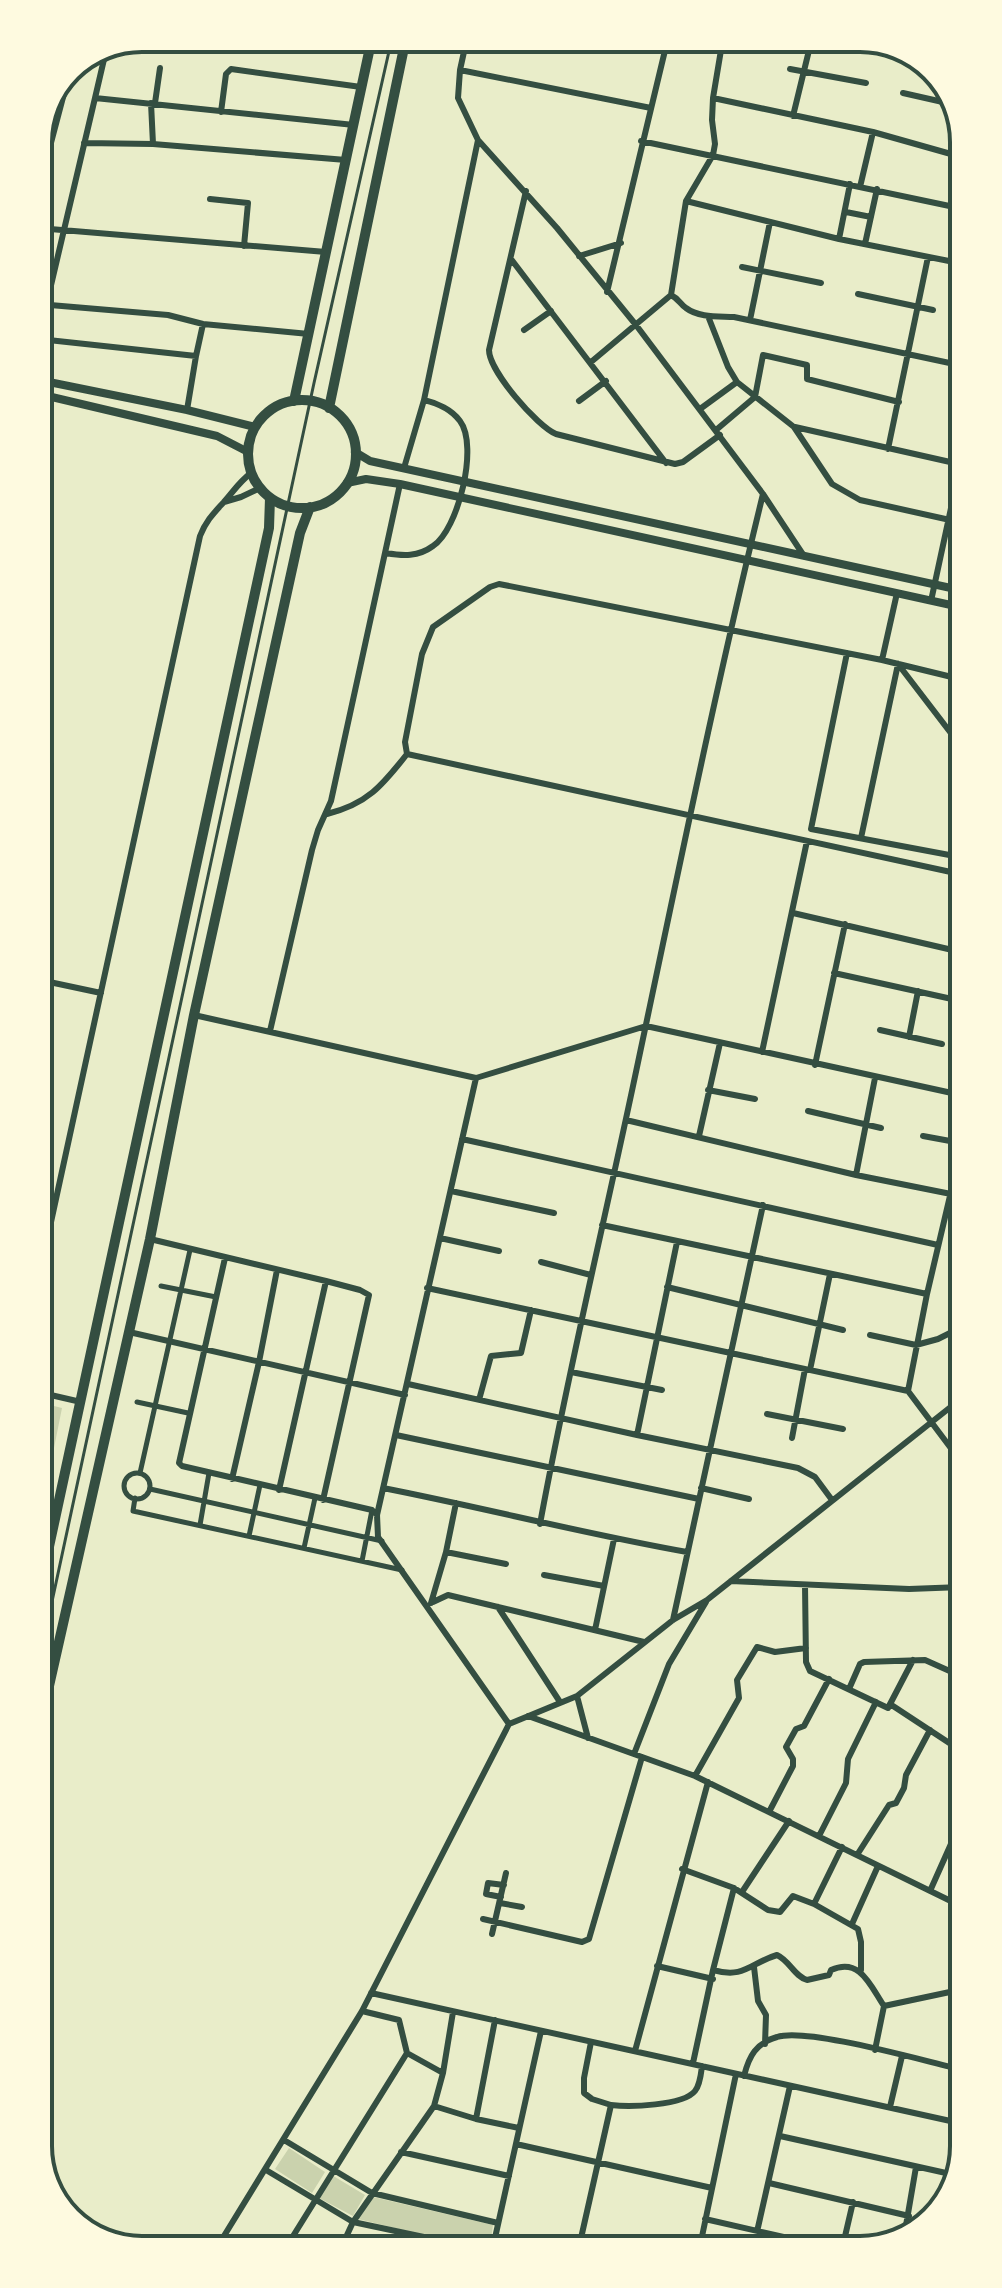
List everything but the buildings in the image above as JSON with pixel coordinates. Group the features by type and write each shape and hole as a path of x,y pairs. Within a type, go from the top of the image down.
{"main road":[{"path":"294,401 369,52"},
{"path":"329,408 403,52"},
{"path":"294,401 310,401 329,408 349,428 355,452 353,470 347,483 330,500 310,507 289,507 270,498 260,488 251,473 248,452 255,427 272,410 294,401"},
{"path":"52,1534 269,528 270,498"},
{"path":"52,1673 150,1239 194,1015 300,533 310,507"}],"street":[{"path":"464,52 458,98 478,140 526,191 636,325 718,432 804,556"},
{"path":"607,292 665,52"},
{"path":"591,362 671,295 686,201 713,155 713,98 721,52"},
{"path":"793,116 809,52"},
{"path":"52,279 104,61"},
{"path":"153,144 153,103 160,68"},
{"path":"221,112 226,74 231,69 362,87"},
{"path":"790,69 866,83"},
{"path":"460,70 651,108"},
{"path":"903,93 941,102"},
{"path":"95,98 354,125"},
{"path":"713,98 873,132 950,153"},
{"path":"53,132 58,110"},
{"path":"860,187 873,132"},
{"path":"404,468 424,400 478,140"},
{"path":"641,141 950,206"},
{"path":"84,143 153,144 346,160"},
{"path":"839,239 850,184"},
{"path":"865,244 877,189"},
{"path":"526,191 489,350 492,366 549,431 666,463 683,462 755,397 763,355 807,365 807,379 821,384 899,402"},
{"path":"210,199 248,203 244,246"},
{"path":"686,201 839,239 950,261"},
{"path":"846,212 871,217"},
{"path":"750,320 770,222"},
{"path":"52,230 326,252"},
{"path":"579,256 621,243"},
{"path":"888,449 928,257"},
{"path":"511,259 666,463"},
{"path":"742,267 821,283"},
{"path":"858,294 933,310"},
{"path":"671,295 681,300 686,308 708,316 750,320 950,363"},
{"path":"52,305 168,315 203,324 309,334"},
{"path":"524,330 551,311"},
{"path":"708,316 737,382 794,427 832,484 860,500 949,520"},
{"path":"187,410 203,324"},
{"path":"52,340 196,356"},
{"path":"579,401 606,381"},
{"path":"700,409 737,382"},
{"path":"52,383 255,427"},
{"path":"52,397 217,436 248,452"},
{"path":"386,553 404,556 421,553 435,545 452,521 459,498 469,452 462,423 446,408 424,400"},
{"path":"794,427 950,462"},
{"path":"355,452 370,461 950,588"},
{"path":"52,1218 200,536 207,519 235,486 251,473"},
{"path":"347,483 366,479 400,484 950,605"},
{"path":"270,1031 312,850 327,814 400,484"},
{"path":"224,502 260,488"},
{"path":"540,1524 580,1320 626,1120 730,631 763,494"},
{"path":"931,601 950,515"},
{"path":"327,814 359,804 385,781 407,754 405,742 427,640 433,627 490,587 508,585 882,660 950,677"},
{"path":"882,660 897,593"},
{"path":"847,653 811,829 950,855"},
{"path":"861,838 898,664"},
{"path":"898,664 950,732"},
{"path":"407,754 950,872"},
{"path":"762,1052 807,841"},
{"path":"793,913 950,949"},
{"path":"815,1065 845,924"},
{"path":"834,973 950,998"},
{"path":"52,983 101,993"},
{"path":"909,1037 918,991"},
{"path":"194,1015 476,1078 646,1026 950,1093"},
{"path":"880,1030 942,1044"},
{"path":"699,1136 720,1043"},
{"path":"362,1561 396,1435 476,1078"},
{"path":"856,1175 875,1078"},
{"path":"708,1090 755,1099"},
{"path":"808,1111 881,1128"},
{"path":"626,1120 856,1175 950,1193 908,1391 950,1448"},
{"path":"923,1136 950,1143"},
{"path":"462,1139 938,1245"},
{"path":"451,1191 554,1213"},
{"path":"673,1620 763,1205"},
{"path":"602,1225 927,1294"},
{"path":"440,1238 499,1251"},
{"path":"150,1239 326,1281 369,1295 350,1383 304,1548"},
{"path":"637,1435 677,1242"},
{"path":"140,1473 190,1250"},
{"path":"225,1258 179,1463 232,1479 374,1512"},
{"path":"541,1262 591,1275"},
{"path":"232,1479 277,1270"},
{"path":"792,1438 830,1274"},
{"path":"279,1490 326,1281"},
{"path":"161,1286 216,1297"},
{"path":"667,1287 843,1330"},
{"path":"427,1288 908,1391"},
{"path":"479,1400 491,1356 521,1353 531,1310"},
{"path":"129,1332 405,1395"},
{"path":"870,1335 916,1345 950,1333"},
{"path":"571,1372 662,1390"},
{"path":"408,1384 803,1470 815,1477 832,1500"},
{"path":"52,1395 81,1402"},
{"path":"137,1402 188,1413"},
{"path":"224,2236 362,2011 509,1724 577,1696 673,1620 707,1600 950,1407"},
{"path":"767,1414 843,1429"},
{"path":"396,1435 699,1499"},
{"path":"140,1473 146,1477 150,1489 144,1496 135,1498 126,1493 125,1483 130,1475 140,1473"},
{"path":"200,1525 209,1473"},
{"path":"249,1536 260,1485"},
{"path":"383,1488 540,1524 687,1552"},
{"path":"701,1488 749,1499"},
{"path":"150,1489 382,1541"},
{"path":"135,1498 133,1511 403,1570"},
{"path":"430,1604 446,1552 456,1503"},
{"path":"374,1512 378,1537 430,1604 509,1724"},
{"path":"595,1630 614,1539"},
{"path":"446,1552 506,1564"},
{"path":"544,1575 604,1586"},
{"path":"731,1581 909,1589 950,1587"},
{"path":"805,1585 807,1668 888,1708 913,1660"},
{"path":"430,1604 448,1595 644,1642"},
{"path":"634,1754 669,1664 707,1600"},
{"path":"498,1607 560,1702"},
{"path":"695,1776 739,1698 737,1680 752,1651 757,1647 775,1652 806,1648"},
{"path":"849,1689 862,1663 928,1661 950,1671"},
{"path":"769,1812 793,1766 793,1759 786,1747 796,1729 804,1726 829,1679"},
{"path":"577,1696 589,1739"},
{"path":"819,1836 846,1783 848,1759 876,1702"},
{"path":"890,1704 950,1743"},
{"path":"528,1716 695,1776 950,1901"},
{"path":"857,1855 889,1805 896,1803 904,1788 906,1775 930,1730"},
{"path":"483,1919 582,1942 589,1939 642,1757"},
{"path":"635,2051 708,1782"},
{"path":"742,1892 789,1821"},
{"path":"930,1891 950,1846"},
{"path":"814,1904 842,1847"},
{"path":"852,1924 878,1866"},
{"path":"682,1869 734,1888 768,1910 777,1912 796,1895 852,1924 860,1933 861,1970 884,2006 875,2050"},
{"path":"492,1934 506,1873"},
{"path":"504,1885 488,1883 486,1894 522,1907"},
{"path":"693,2063 734,1888"},
{"path":"713,1970 729,1974 754,1967 761,1959 777,1955 791,1964 797,1975 807,1980 829,1975 831,1970 841,1966 861,1970"},
{"path":"657,1966 713,1979"},
{"path":"754,1967 758,2001 766,2015 765,2044"},
{"path":"884,2006 950,1992"},
{"path":"371,1993 950,2121"},
{"path":"293,2236 407,2053 399,2020 362,2011"},
{"path":"349,2236 353,2222 434,2106 453,2012"},
{"path":"476,2119 495,2020"},
{"path":"495,2236 541,2031"},
{"path":"702,2236 740,2075 751,2052 773,2038 787,2035 838,2040 950,2067"},
{"path":"591,2042 584,2093 611,2105 655,2104 689,2096 697,2089 702,2066"},
{"path":"407,2053 443,2073"},
{"path":"890,2107 902,2056"},
{"path":"756,2236 790,2086"},
{"path":"581,2236 611,2105"},
{"path":"434,2106 519,2128"},
{"path":"780,2136 945,2173"},
{"path":"284,2140 372,2193 498,2223"},
{"path":"516,2144 712,2188"},
{"path":"401,2152 509,2176"},
{"path":"908,2222 916,2167"},
{"path":"266,2170 353,2222 419,2236"},
{"path":"769,2183 909,2216"},
{"path":"845,2236 853,2202"},
{"path":"705,2219 779,2236"}],"lane":[{"path":"52,1602 310,401 389,52"}],"green space":[{"path":"52,1406 62,1408 52,1458"},
{"path":"289,2148 325,2172 312,2193 275,2169"},
{"path":"330,2174 365,2195 353,2216 319,2198"},
{"path":"373,2197 493,2225 492,2236 428,2236 358,2219"}]}
